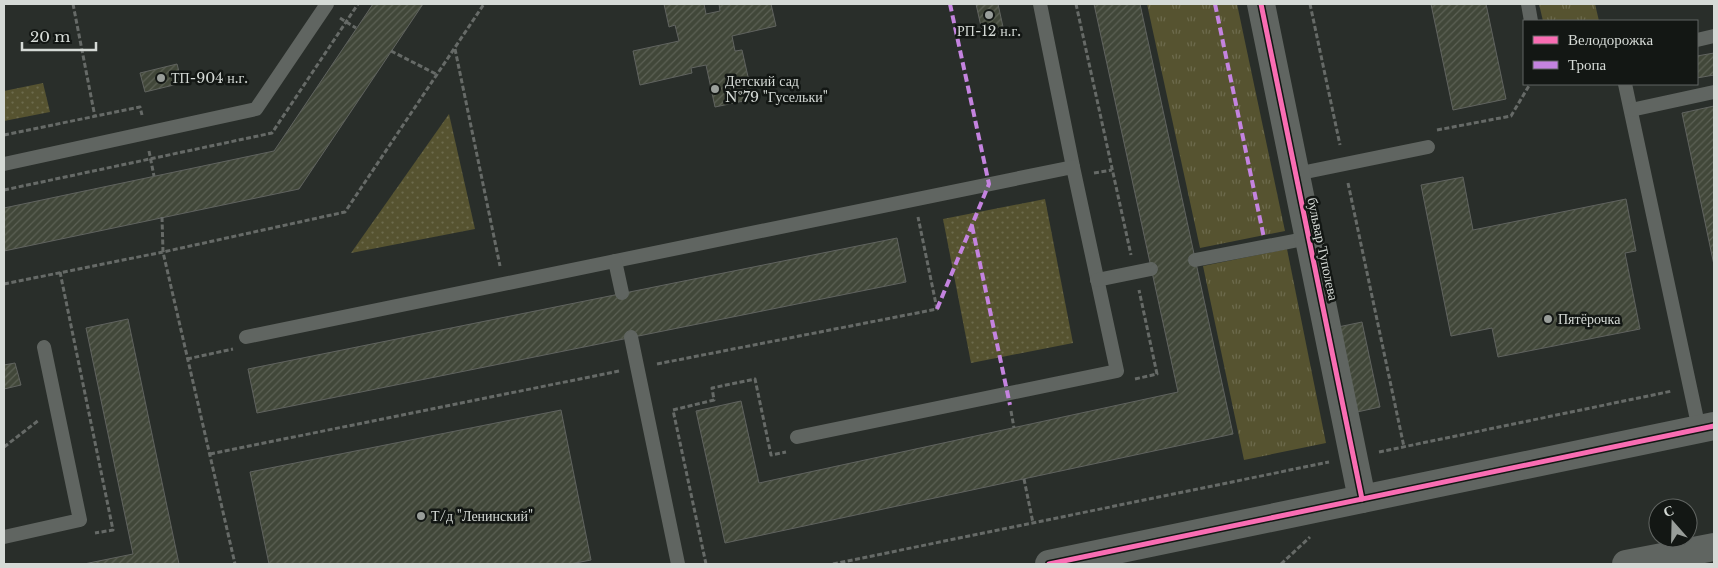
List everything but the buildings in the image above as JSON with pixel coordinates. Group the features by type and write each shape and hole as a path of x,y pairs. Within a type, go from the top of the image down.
{"street":[{"name":"бульвар Туполева","path":"1261,4 1362,499"},
{"path":"1049,564 1707,427"},
{"path":"1626,564 1714,546"}],"lane":[{"path":"4,164 256,109 327,4"},
{"path":"797,438 1116,371 1040,4"},
{"path":"1528,4 1531,20"},
{"path":"1698,40 1714,36"},
{"path":"1625,85 1690,387 1707,427"},
{"path":"1631,110 1714,92"},
{"path":"1296,174 1428,147"},
{"path":"246,337 1073,167"},
{"path":"1195,260 1309,238"},
{"path":"615,261 622,293"},
{"path":"1097,280 1152,269"},
{"path":"631,337 678,564"},
{"path":"4,537 80,520 44,347"}],"path":[{"path":"73,4 95,117"},
{"path":"4,284 163,252 345,212 484,4"},
{"path":"1076,4 1157,374 1129,380"},
{"path":"1310,4 1404,446"},
{"path":"455,49 504,284"},
{"path":"391,51 438,75"},
{"path":"1436,131 1511,116 1529,85"},
{"path":"4,136 140,108"},
{"path":"162,218 163,252 235,564"},
{"path":"706,564 673,410 714,400 712,388 755,379 772,455 790,451"},
{"path":"833,564 1690,387"},
{"path":"1010,405 1014,428"},
{"path":"4,447 56,407"},
{"path":"1024,479 1032,523"}],"green space":[{"path":"1147,4 1237,4 1285,231 1200,248"},
{"path":"1539,4 1595,4 1599,20 1543,20"},
{"path":"43,83 50,112 4,121 4,91"},
{"path":"449,114 475,229 351,253"},
{"path":"1045,199 1073,343 971,363 943,219"},
{"path":"1287,249 1326,443 1244,460 1203,266"}],"marked path":[{"path":"937,309 989,184 950,4"},
{"path":"1215,4 1264,238"},
{"path":"972,226 1010,405"}],"cycle path":[{"path":"1261,4 1362,499"},
{"path":"1049,564 1714,426"}],"place":[{"name":"РП-12 н.г.","path":"989,15"},
{"name":"ТП-904 н.г.","path":"161,78"},
{"name":"Детский сад №79 \"Гусельки\"","path":"715,89"},
{"name":"Пятёрочка","path":"1548,319"},
{"name":"Т/д \"Ленинский\"","path":"421,516"}]}
